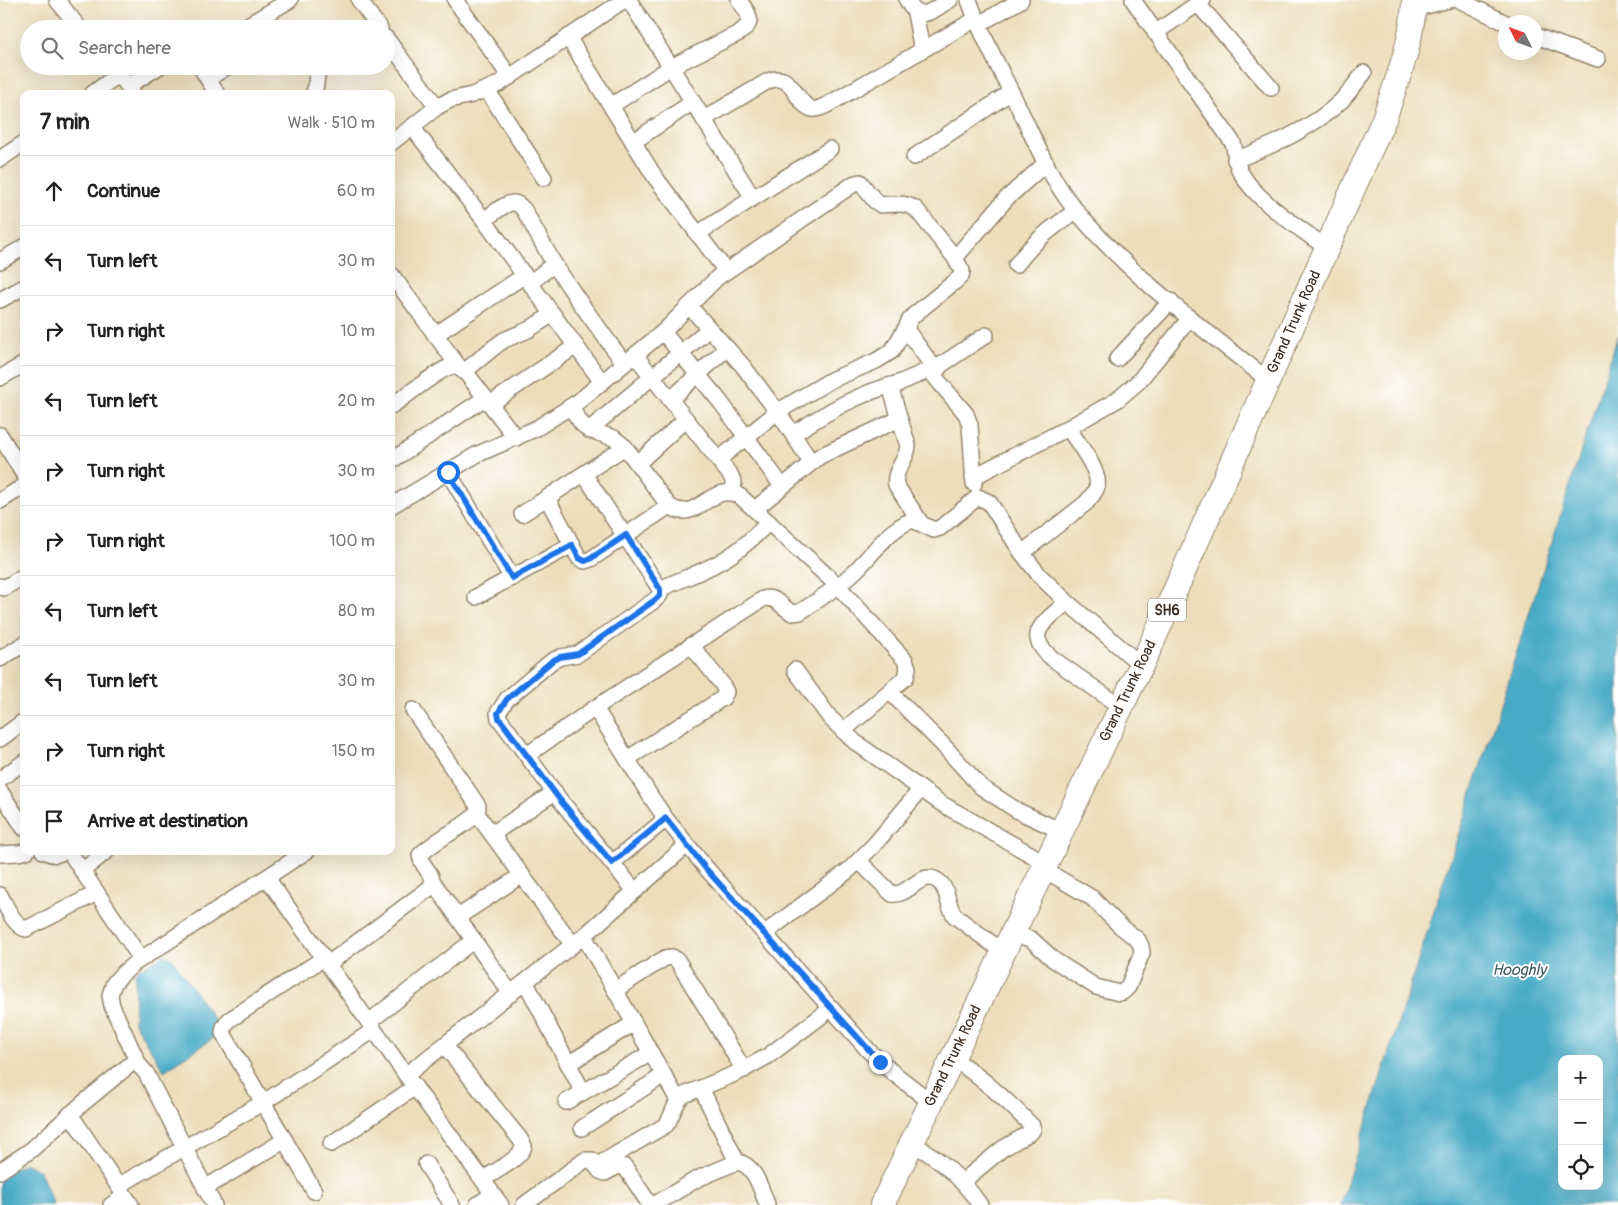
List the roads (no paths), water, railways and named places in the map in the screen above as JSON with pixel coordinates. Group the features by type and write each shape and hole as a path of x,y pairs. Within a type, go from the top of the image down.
{"main road":[{"name":"Grand Trunk Road","path":"882,1205 1141,665 1327,248 1384,119 1408,47 1414,18 1414,4"}],"street":[{"path":"57,0 73,20"},
{"path":"256,20 290,0"},
{"path":"358,0 371,20"},
{"path":"455,0 510,77"},
{"path":"395,140 437,107 450,100 487,90 510,77 624,0"},
{"path":"629,0 753,198"},
{"path":"611,106 671,67 746,28 750,23 750,16 739,0"},
{"path":"911,6 920,14 926,13 950,0"},
{"path":"969,0 977,21 1046,163 1059,187 1076,211 1098,237 1122,259 1190,318 1268,380"},
{"path":"704,119 776,78 790,85 810,108 818,109 922,50 1021,0"},
{"path":"1133,0 1233,143 1241,173 1251,187 1263,199 1327,248"},
{"path":"1414,4 1449,0"},
{"path":"1459,0 1498,19"},
{"path":"1155,33 1200,2 1271,88"},
{"path":"911,6 922,50"},
{"path":"568,37 660,183 726,271"},
{"path":"1543,39 1598,59"},
{"path":"395,50 437,107"},
{"path":"1236,160 1274,145 1311,122 1340,101 1364,72"},
{"path":"101,90 137,75"},
{"path":"206,75 215,90"},
{"path":"208,79 214,75"},
{"path":"315,90 317,84 317,75"},
{"path":"487,90 544,178"},
{"path":"914,156 1011,92"},
{"path":"633,142 693,102"},
{"path":"412,127 484,220 602,382"},
{"path":"0,159 20,146"},
{"path":"697,234 830,149"},
{"path":"955,258 1006,199 1046,163"},
{"path":"395,504 494,446 537,428 570,407 663,332 711,283 726,271 849,186 860,182 875,201 881,205 900,203 916,209 955,258 962,271 962,276 909,320 892,351 884,357 831,380 777,412 718,460"},
{"path":"484,220 506,204 512,202 518,204 524,210 554,264 581,304 630,359 652,377 686,419 734,482 733,492"},
{"path":"1016,265 1042,234 1076,211"},
{"path":"0,261 20,249"},
{"path":"435,335 554,264"},
{"path":"395,280 461,370 516,438"},
{"path":"0,300 20,289"},
{"path":"1117,358 1171,301"},
{"path":"689,306 727,348 777,412 811,462"},
{"path":"395,403 437,374 450,367 461,370 499,344 528,330 553,314"},
{"path":"973,477 1068,428 1129,391 1190,318"},
{"path":"907,326 908,332 938,367"},
{"path":"589,430 709,328"},
{"path":"663,332 699,374 782,486"},
{"path":"793,434 848,401 938,367 986,335"},
{"path":"395,459 576,346"},
{"path":"670,400 727,348"},
{"path":"0,378 20,366"},
{"path":"938,367 936,377 966,414 970,425 973,477 978,497 992,506 1022,554 1040,576 1141,665"},
{"path":"899,383 893,388 892,393 908,446 908,452 894,478 896,485 921,523"},
{"path":"570,407 582,424 589,430 614,438 625,447 668,506 676,511 690,511 723,492 733,492 741,497 837,585 905,660 908,668 906,678 843,731"},
{"path":"638,463 686,419"},
{"path":"755,508 811,462 834,448 899,419"},
{"path":"1022,554 1086,502 1098,486 1093,466 1068,428"},
{"path":"0,435 20,468"},
{"path":"522,514 625,447"},
{"path":"448,472 512,578"},
{"path":"584,474 660,589 660,595 578,654 560,657 552,661 507,699 498,713 499,718 555,792 635,891"},
{"path":"0,501 20,488"},
{"path":"527,755 691,644 763,599 769,597 792,612 800,612 854,572 893,531 905,523 913,520 934,530 940,528 978,497"},
{"path":"547,498 579,558 585,561 668,506"},
{"path":"660,589 730,556 746,545 769,522"},
{"path":"476,597 572,545"},
{"path":"0,586 4,588 20,578"},
{"path":"1068,602 1040,627 1037,636 1039,644 1053,659 1121,707"},
{"path":"627,760 723,698 726,692 722,684 691,644"},
{"path":"0,659 20,646"},
{"path":"794,670 830,718 855,742 962,816 1045,866 1092,898 1119,925 1138,940 1142,946 1142,953 1128,987 1123,992 1119,993 1096,987 1054,960 1038,943 1031,939 1008,943 955,916 950,910 947,894 937,881 930,878 921,879 905,892 898,895 892,894 859,861"},
{"path":"890,692 948,750 980,786 1004,803 1061,831"},
{"path":"595,708 666,818 706,869 880,1062 931,1102"},
{"path":"413,710 478,806 477,814 471,820 427,848 420,855 421,860 431,874 433,882 512,994"},
{"path":"0,739 20,725"},
{"path":"0,779 20,765"},
{"path":"765,933 836,882 859,861 921,789"},
{"path":"0,792 20,822"},
{"path":"492,834 555,792"},
{"path":"477,814 522,875 579,940 615,990 678,1100"},
{"path":"612,863 666,818"},
{"path":"331,1144 411,1081 445,1046 579,940 687,845"},
{"path":"0,854 20,852"},
{"path":"72,855 141,960"},
{"path":"82,871 102,855"},
{"path":"214,1205 146,1073 138,1065 112,1006 110,995 114,983 120,975 301,855"},
{"path":"458,917 522,875"},
{"path":"268,878 497,1200 477,1205"},
{"path":"314,1191 226,1039 223,1033 224,1026 229,1020 326,961 425,893 431,888 433,882"},
{"path":"0,895 15,922 21,928 26,929 97,893"},
{"path":"111,1205 125,1196 185,1147 264,1102 372,1026 474,940"},
{"path":"615,990 665,958 672,957 677,960 744,1070"},
{"path":"526,983 583,1092"},
{"path":"596,1166 666,1125 678,1100 744,1070 768,1056 832,1008"},
{"path":"568,1064 634,1023"},
{"path":"445,1046 524,1146 523,1152 483,1179"},
{"path":"566,1102 651,1053"},
{"path":"952,1058 986,1082 1011,1104 1033,1129 1002,1149 962,1182"},
{"path":"0,1171 31,1150 70,1114 132,1063 138,1065"},
{"path":"582,1128 664,1075"},
{"path":"701,1088 737,1162"},
{"path":"70,1114 125,1196"},
{"path":"205,1188 285,1140"},
{"path":"912,1143 942,1162 962,1182 980,1205"},
{"path":"524,1205 585,1160 592,1160 600,1172 605,1173 618,1166 625,1167 650,1205"},
{"path":"654,1205 697,1179 737,1162 749,1167 770,1205"},
{"path":"426,1164 452,1205"}],"water":[{"name":"Hooghly","path":"1618,335 1618,1205 1340,1205"},
{"path":"163,955 172,958 220,1028 215,1037 164,1071 134,1023 135,972"},
{"path":"25,1163 40,1171 54,1205 0,1205 0,1176"}]}
